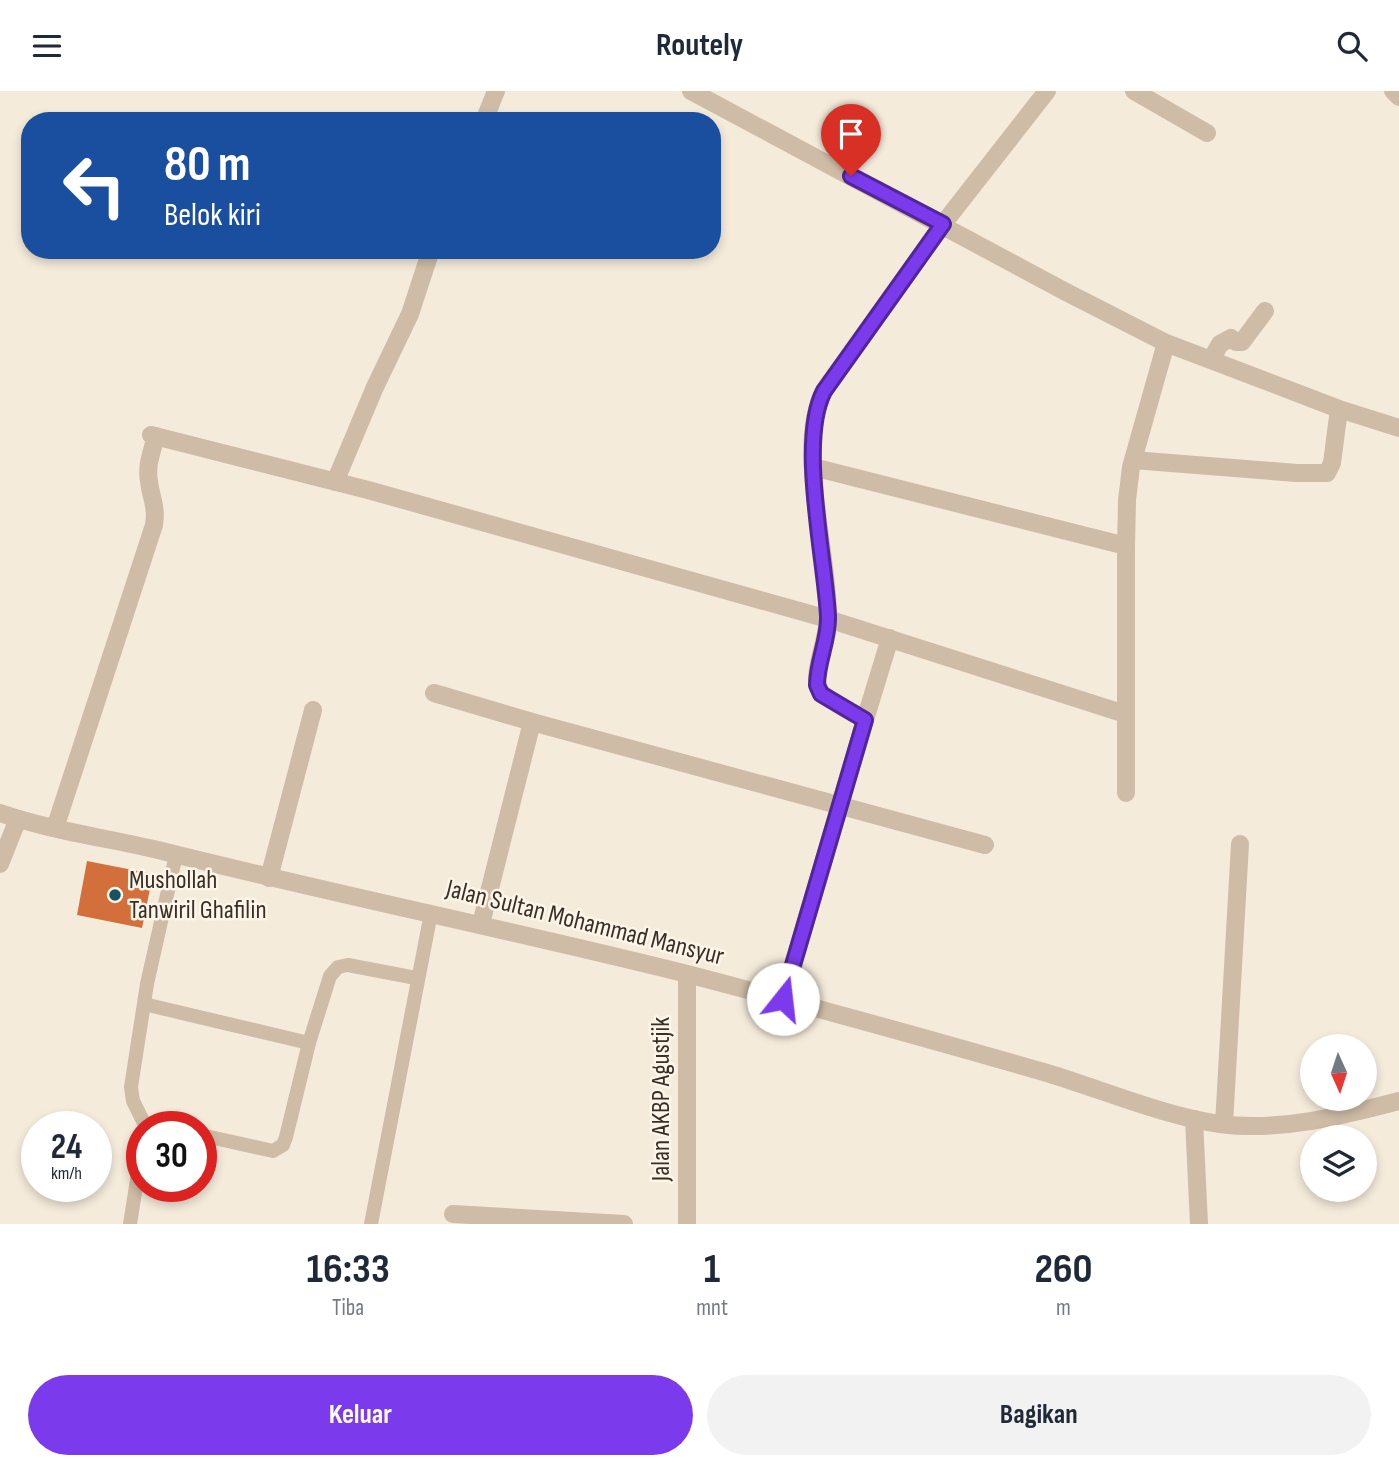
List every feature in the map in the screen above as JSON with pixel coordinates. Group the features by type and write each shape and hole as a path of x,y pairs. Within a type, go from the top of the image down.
{"street":[{"path":"488,112 496,91"},
{"path":"691,91 1066,292 1167,343 1339,409 1399,428"},
{"path":"865,720 821,694 817,685 828,619 813,467 815,412 824,391 943,224 1047,91"},
{"path":"1134,91 1207,133"},
{"path":"1394,91 1399,97"},
{"path":"335,482 375,387 410,314 428,259"},
{"path":"1211,360 1223,341 1231,338 1242,342 1265,311"},
{"path":"1126,793 1127,500 1133,460 1167,343"},
{"path":"1133,460 1327,473 1332,463 1339,409"},
{"path":"55,828 154,525 156,509 148,479 154,436 335,482 828,619 1125,713"},
{"path":"813,467 1126,546"},
{"path":"783,999 890,638"},
{"path":"434,693 985,845"},
{"path":"269,879 313,710"},
{"path":"481,924 532,722"},
{"name":"Jalan Sultan Mohammad Mansyur","path":"0,813 269,879 481,924 687,974 875,1023 1194,1119 1224,1124 1300,1122 1353,1113 1399,1101"},
{"path":"0,864 18,819"},
{"path":"1224,1124 1240,844"},
{"name":"Jalan AKBP Agustjik","path":"687,974 687,1224"},
{"path":"1194,1119 1199,1224"},
{"path":"453,1214 624,1224"}],"lane":[{"path":"139,1111 131,1094 144,1004 176,855"},
{"path":"371,1224 430,913"},
{"path":"217,1139 274,1151 278,1149 286,1137 309,1043 330,976 338,967 348,965 416,978"},
{"path":"144,1004 309,1043"},
{"path":"130,1224 133,1202"}],"building":[{"name":"Mushollah Tanwiril Ghafilin","path":"87,861 153,874 142,928 77,915"}],"place":[{"name":"Mushollah Tanwiril Ghafilin","path":"115,895"}],"route":[{"path":"783,999 865,720 821,694 817,685 828,619 813,467 815,412 824,391 943,224 851,176"}]}
